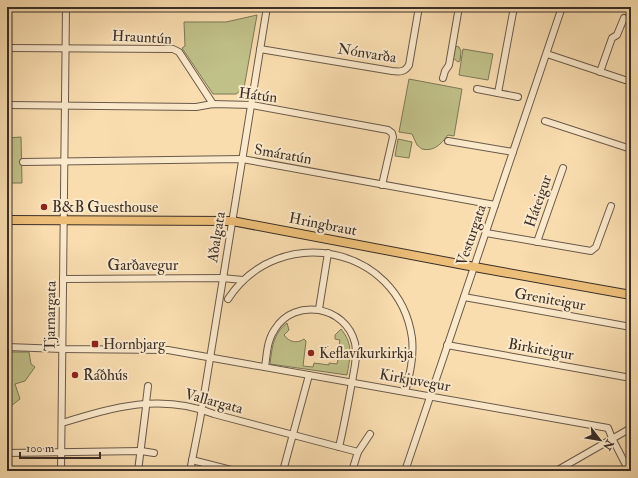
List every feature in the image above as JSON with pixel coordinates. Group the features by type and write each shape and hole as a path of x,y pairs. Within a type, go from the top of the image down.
{"main road":[{"name":"Hringbraut","path":"7,220 232,221 631,295"}],"street":[{"name":"Tjarnargata","path":"61,471 66,7"},
{"name":"Aðalgata","path":"190,471 200,420 209,357 252,105 267,7"},
{"path":"410,7 419,8"},
{"path":"443,78 449,65 460,7"},
{"path":"498,93 514,7"},
{"name":"Vesturgata","path":"405,471 562,7"},
{"name":"Nónvarða","path":"260,48 402,72 409,65 419,8"},
{"path":"600,72 612,38 617,35 624,18"},
{"name":"Hrauntún","path":"7,48 173,49 179,52 213,104"},
{"path":"547,54 631,82"},
{"path":"477,89 518,97"},
{"name":"Hátún","path":"7,105 196,107 213,104 252,105 390,131 393,137 382,185"},
{"path":"545,121 631,149"},
{"path":"448,141 513,152"},
{"name":"Smáratún","path":"64,162 242,160 495,205"},
{"path":"23,162 64,162"},
{"name":"Háteigur","path":"537,242 563,168"},
{"name":"Háteigur","path":"486,233 589,251 593,250 596,246 611,206"},
{"path":"228,299 243,280 259,268 283,256 306,252 328,253 348,258 372,271 388,286 401,304 410,329 412,346 411,368 405,392"},
{"path":"319,310 328,253"},
{"name":"Garðavegur","path":"63,279 222,278 243,280"},
{"name":"Greniteigur","path":"464,297 631,326"},
{"path":"265,367 270,340 274,330 281,321 290,314 309,309 330,313 340,319 351,332 355,343 356,355 339,447"},
{"name":"Birkiteigur","path":"447,345 631,378"},
{"name":"Kirkjuvegur","path":"7,347 168,350 608,428 612,438"},
{"path":"283,471 309,375"},
{"path":"138,471 148,386"},
{"name":"Vallargata","path":"62,423 123,407 171,403 201,409 293,436 358,452"},
{"path":"556,471 631,428"},
{"path":"352,471 358,452 370,434"},
{"path":"612,438 629,471"},
{"path":"7,453 141,451 154,453"},
{"path":"192,460 235,471"}],"green space":[{"path":"257,15 244,88 236,94 213,94 182,48 185,46 184,22 226,22"},
{"path":"455,46 459,47 461,51 460,61 458,62 453,58"},
{"path":"463,49 493,54 488,80 459,75"},
{"path":"409,79 462,89 454,136 448,135 434,148 426,150 422,149 417,145 412,134 399,132"},
{"path":"21,137 22,183 7,183 7,138"},
{"path":"398,139 412,142 409,158 395,156"},
{"path":"287,323 289,330 284,335 288,339 293,342 304,339 306,341 303,366 313,367 314,363 329,365 329,363 337,364 339,355 343,355 343,352 342,345 339,345 340,340 335,339 335,335 341,329 348,340 350,351 347,375 270,364 276,337 282,327"},
{"path":"7,352 29,352 31,364 35,367 25,381 15,384 20,399 11,406 7,406"}],"place":[{"name":"B&B Guesthouse","path":"44,207"},
{"name":"Hornbjarg","path":"95,344"},
{"name":"Keflavíkurkirkja","path":"311,353"},
{"name":"Ráðhús","path":"75,375"}]}
